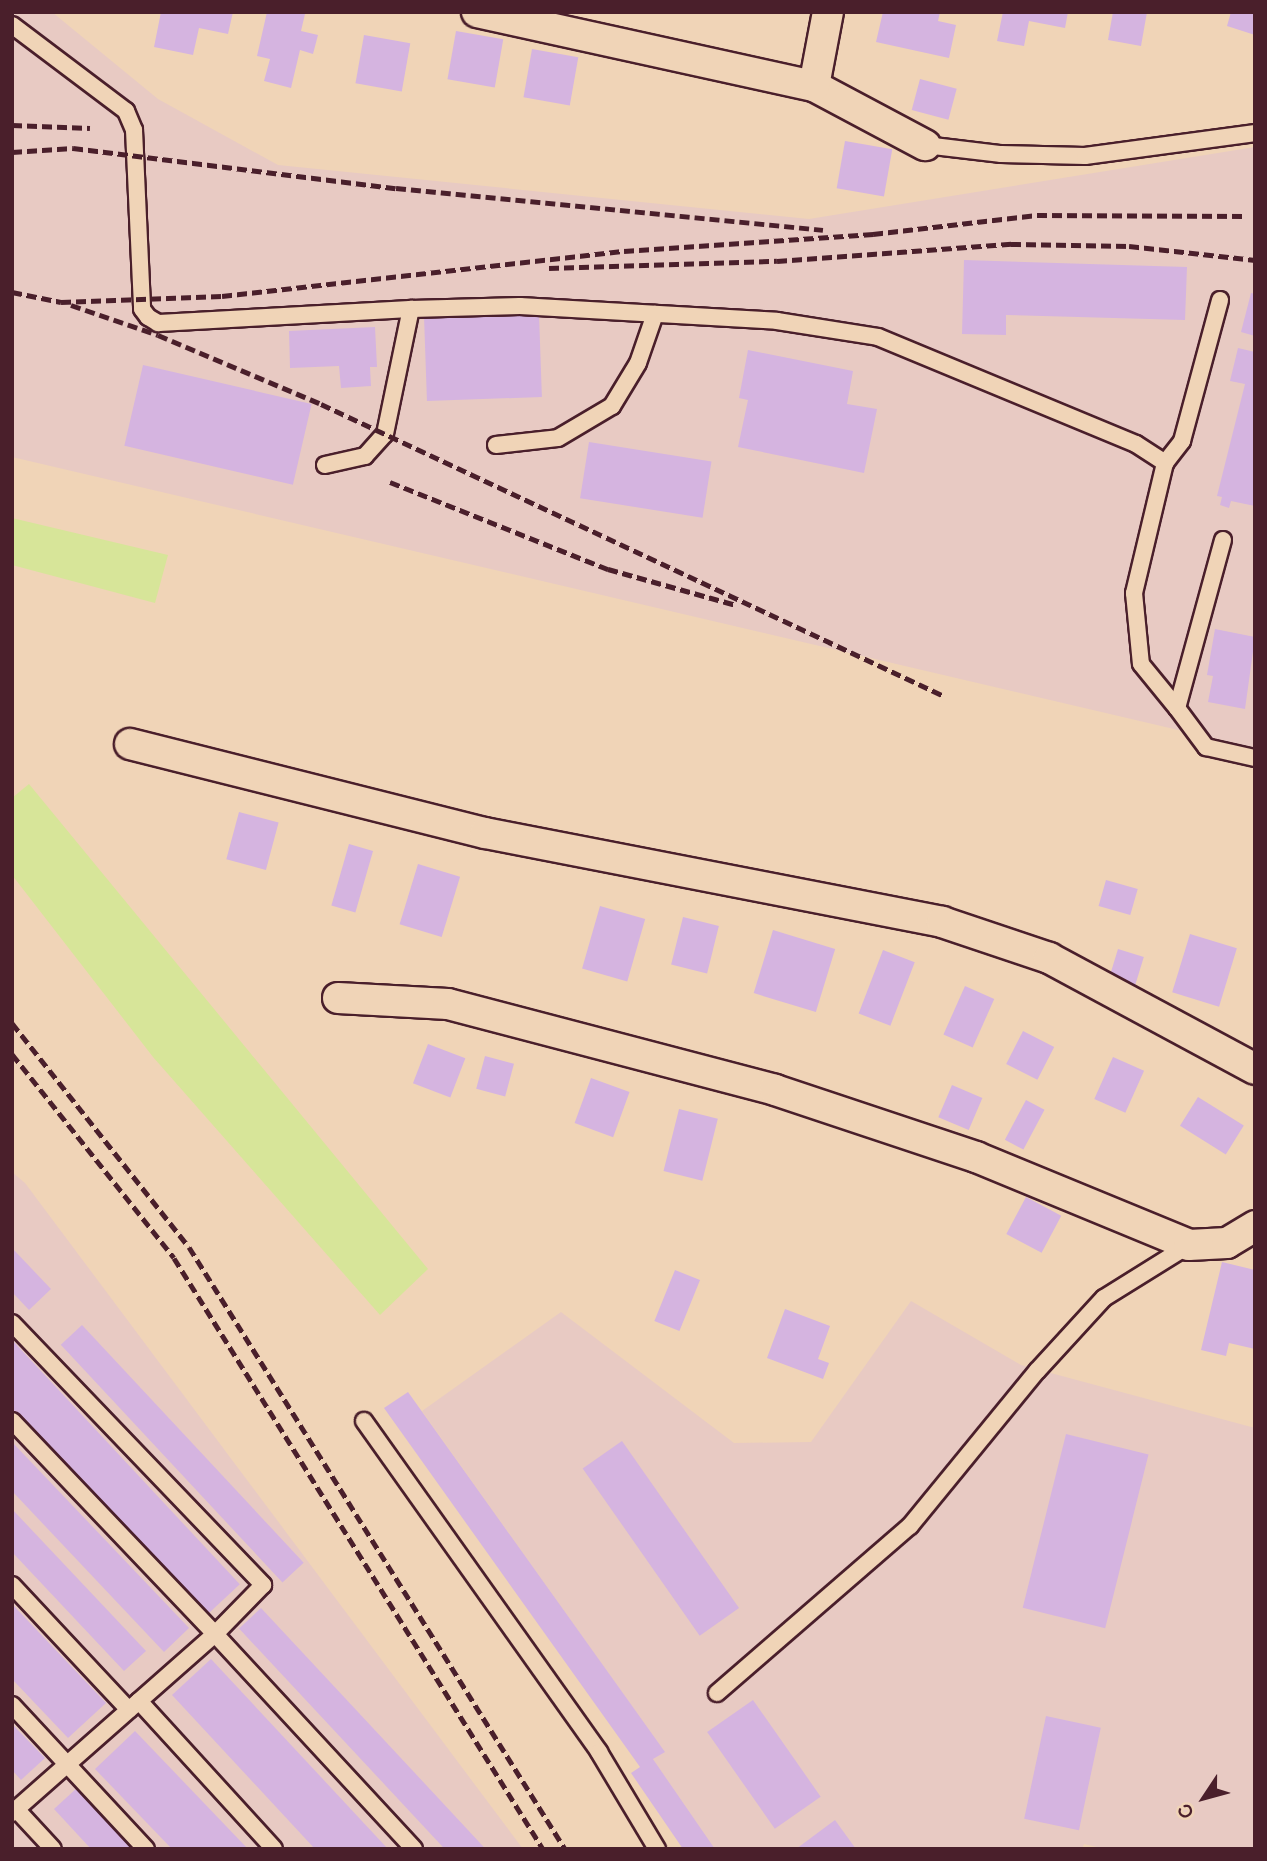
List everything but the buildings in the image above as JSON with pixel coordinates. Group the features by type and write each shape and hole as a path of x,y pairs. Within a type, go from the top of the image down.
{"street":[{"path":"477,12 814,86 925,145"},
{"path":"814,86 828,12"},
{"path":"130,744 485,833 942,922 1049,958 1255,1069"},
{"path":"338,998 448,1004 775,1090 976,1157 1189,1245 1227,1243 1253,1229"}],"lane":[{"path":"12,25 126,111 134,130 142,309 158,323 411,309 520,306 777,321 878,337 1136,444 1165,464"},
{"path":"925,145 1001,154 1085,156 1255,133"},
{"path":"1220,300 1182,441 1165,464 1159,503 1134,593 1141,664 1206,747 1255,758"},
{"path":"325,465 365,456 385,434 411,309"},
{"path":"496,445 558,438 612,406 638,363 655,314"},
{"path":"1177,708 1223,540"},
{"path":"717,1693 910,1526 1037,1371 1104,1298 1189,1245"},
{"path":"12,1323 263,1585 215,1634 14,1811 53,1849"},
{"path":"12,1421 215,1634 414,1849"},
{"path":"364,1421 599,1752 657,1849"},
{"path":"12,1586 134,1705 274,1849"},
{"path":"12,1705 146,1849"}],"shaded area":[{"path":"12,12 52,12 158,99 278,165 809,219 1255,147 1255,748 12,457"},
{"path":"12,1172 25,1183 523,1849 12,1849"},
{"path":"911,1301 1021,1365 1255,1428 1255,1849 1105,1849 1084,1844 1082,1849 715,1849 653,1759 664,1751 422,1411 561,1312 734,1443 811,1442"}],"green space":[{"path":"12,518 168,555 155,603 12,565"},
{"path":"29,784 428,1269 380,1315 153,1057 12,875 12,798"}],"railway":[{"path":"12,125 90,128"},
{"path":"12,152 73,148 396,188 823,230"},
{"path":"12,292 61,302 222,296 624,251 873,234 1037,215 1247,216"},
{"path":"549,268 777,261 1011,244 1129,246 1255,260"},
{"path":"71,305 158,335 321,404 944,696"},
{"path":"390,482 608,569 736,605"},
{"path":"12,1023 189,1247 565,1849"},
{"path":"12,1054 174,1258 543,1849"}]}
